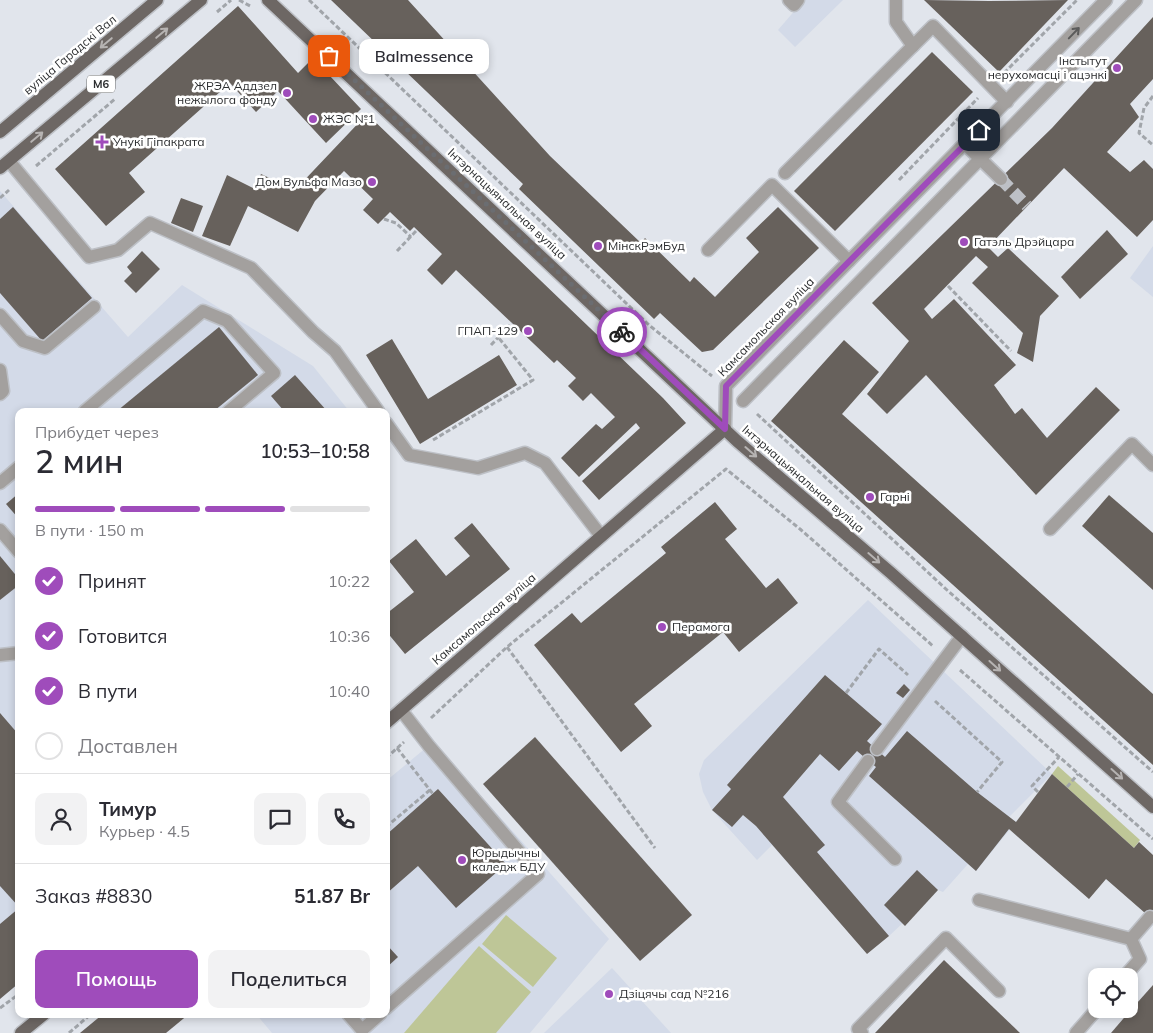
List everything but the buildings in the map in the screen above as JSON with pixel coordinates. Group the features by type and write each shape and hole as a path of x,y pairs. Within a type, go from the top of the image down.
{"main road":[{"name":"вуліца Гарадскі Вал","path":"0,132 157,0"},
{"name":"М6","path":"4,165 201,0"},
{"name":"Інтэрнацыянальная вуліца","path":"268,0 725,429 962,636 1153,807"},
{"name":"Камсамольская вуліца","path":"390,720 725,429"},
{"path":"21,1033 39,1018"}],"street":[{"path":"788,0 794,5 798,0"},
{"path":"896,0 896,22 913,46"},
{"name":"Камсамольская вуліца","path":"725,429 726,386 1106,0"},
{"path":"743,401 1136,0"},
{"path":"785,173 933,26 1007,102"},
{"path":"965,144 1002,179"},
{"path":"4,165 89,257 118,250 150,224 251,268 313,332 335,351 376,408"},
{"path":"708,250 772,185 849,261"},
{"path":"0,315 23,341 45,348 94,307"},
{"path":"89,408 203,311 227,321 274,373 233,408"},
{"path":"0,370 3,391 0,394"},
{"path":"390,429 409,455 478,468 525,453 545,463 601,536"},
{"path":"1050,529 1132,444 1153,465"},
{"path":"0,483 15,470"},
{"path":"0,530 15,547"},
{"path":"876,749 962,636"},
{"path":"0,655 15,653"},
{"path":"390,1004 538,874 416,731 401,710"},
{"path":"868,761 838,802 895,859"},
{"path":"979,900 1131,939"},
{"path":"1131,939 1150,918"},
{"path":"862,1033 858,1030 946,938 999,991"},
{"path":"1131,939 1140,959 1132,968"},
{"path":"352,1018 362,1030 376,1018"},
{"path":"1076,1033 1089,1018"}],"path":[{"path":"239,0 255,10"},
{"path":"309,0 649,326 726,386"},
{"path":"1153,96 1144,108 1139,133 1153,145"},
{"path":"384,218 396,223 410,237"},
{"path":"397,251 417,230"},
{"path":"948,286 1011,351"},
{"path":"491,345 512,323"},
{"path":"409,455 533,380 498,337"},
{"path":"743,401 947,590 1153,772"},
{"path":"390,754 507,647 726,469"},
{"path":"507,647 654,848"},
{"path":"929,653 934,647"},
{"path":"846,693 879,649 1002,762 977,792"},
{"path":"908,675 913,670"},
{"path":"397,748 433,794"},
{"path":"1038,792 1032,786 1059,757"},
{"path":"1067,787 1078,774"},
{"path":"390,825 430,790"},
{"path":"0,1008 15,997"},
{"path":"69,1033 86,1018"}],"shaded area":[{"path":"788,0 843,0 795,47 778,30 797,8"},
{"path":"0,191 128,337 182,285 313,366 347,408 15,408 15,986 0,999"},
{"path":"1153,246 1153,297 1130,278"},
{"path":"868,600 1052,774 1009,817 1016,822 976,871 968,864 943,892 938,890 889,936 856,941 772,845 757,860 712,810 703,792 699,774 704,760"},
{"name":"Юрыдычны каледж БДУ","path":"433,742 609,939 530,1033 272,1033 259,1018 390,1018 390,778"},
{"name":"Дзіцячы сад №216","path":"612,968 671,1033 544,1033"}],"green space":[{"path":"1058,766 1140,840 1134,848 1052,774"},
{"path":"506,915 557,958 533,987 482,944"},
{"path":"479,946 531,992 496,1033 404,1033"}],"tunnel":[{"path":"1001,179 1027,206"}],"way so far":[{"path":"329,56 622,332"}],"place":[{"name":"Balmessence","path":"329,56"},
{"name":"Інстытут нерухомасці і ацэнкі","path":"1117,68"},
{"name":"ЖРЭА Аддзел нежылога фонду","path":"287,93"},
{"name":"ЖЭС №1","path":"313,119"},
{"name":"Унукі Гіпакрата","path":"102,142"},
{"name":"Дом Вульфа Мазо","path":"372,182"},
{"name":"Гатэль Дрэйцара","path":"964,242"},
{"name":"МінскРэмБуд","path":"598,246"},
{"name":"ГПАП-129","path":"528,331"},
{"name":"Гарні","path":"870,497"},
{"name":"Перамога","path":"662,627"},
{"name":"Юрыдычны каледж БДУ","path":"462,860"},
{"name":"Дзіцячы сад №216","path":"609,994"}],"route":[{"path":"622,332 725,429 726,386 979,130"}]}
